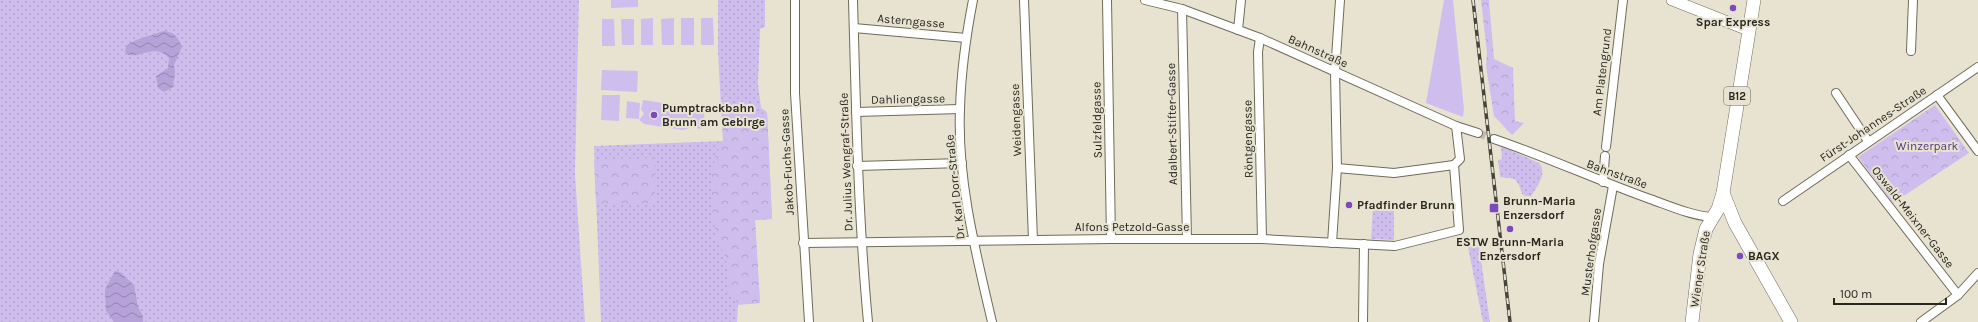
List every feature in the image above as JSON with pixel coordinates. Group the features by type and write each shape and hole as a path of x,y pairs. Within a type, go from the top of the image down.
{"main road":[{"name":"B12","path":"1711,217 1718,209 1723,193 1754,0"},
{"path":"1723,193 1735,223 1790,322"},
{"path":"1711,217 1724,219 1735,223"},
{"name":"Wiener Straße","path":"1692,322 1700,254 1706,229 1711,217"}],"street":[{"name":"Jakob-Fuchs-Gasse","path":"795,0 795,93 809,322"},
{"name":"Dr. Julius Wengraf-Straße","path":"853,0 857,166 861,242 868,322"},
{"name":"Dr. Karl Dorr-Straße","path":"973,0 966,38 960,109 962,164 973,241 992,322"},
{"name":"Weidengasse","path":"1024,0 1032,240"},
{"name":"Sulzfeldgasse","path":"1107,0 1111,239"},
{"name":"Bahnstraße","path":"1145,0 1182,9 1260,38 1456,126 1478,134"},
{"path":"1238,30 1241,0"},
{"path":"1332,243 1337,168 1335,72 1340,0"},
{"name":"Am Platengrund","path":"1606,147 1623,0"},
{"path":"1672,0 1748,30"},
{"path":"1911,51 1913,0"},
{"name":"Adalbert-Stifter-Gasse","path":"1182,9 1187,239"},
{"name":"Asterngasse","path":"854,28 966,38"},
{"name":"Röntgengasse","path":"1260,38 1258,52 1262,239"},
{"name":"Fürst-Johannes-Straße","path":"1783,202 1868,141 1978,67"},
{"path":"1836,94 1868,141"},
{"path":"1937,96 1978,151"},
{"name":"Dahliengasse","path":"856,112 960,109"},
{"path":"1337,168 1394,173 1454,165 1460,159 1456,126"},
{"name":"Bahnstraße","path":"1494,139 1530,151 1613,186 1698,215 1711,217"},
{"name":"Oswald-Meixner-Gasse","path":"1849,155 1958,294"},
{"path":"1602,182 1605,156"},
{"path":"857,166 962,164"},
{"name":"Alfons Petzold-Gasse","path":"803,243 1111,239 1262,239 1395,246 1459,230 1454,165"},
{"name":"Musterhofgasse","path":"1594,322 1599,264 1613,186"},
{"path":"1363,322 1364,244"},
{"path":"1921,322 1958,294 1978,274"}],"green space":[{"path":"0,0 579,0 575,174 585,322 0,322"},
{"path":"611,0 638,0 638,7 611,8"},
{"path":"718,0 765,0 765,27 760,29 758,84 761,108 767,112 772,219 755,220 760,303 738,305 737,322 601,322 594,146 723,141 718,53"},
{"path":"1444,0 1453,0 1464,109 1463,117 1426,103"},
{"path":"1481,0 1489,0 1494,59 1513,68 1515,121 1524,123 1512,135 1494,116 1486,66 1487,53"},
{"path":"653,18 653,45 641,45 641,19"},
{"path":"674,18 674,45 662,45 661,19"},
{"path":"681,18 694,18 694,45 681,45"},
{"path":"701,18 713,18 714,45 701,45"},
{"path":"602,19 614,19 615,46 602,46"},
{"path":"621,19 634,19 634,45 622,45"},
{"path":"602,70 638,71 637,92 601,90"},
{"path":"602,95 620,95 619,121 601,120"},
{"name":"Pumptrackbahn Brunn am Gebirge","path":"643,100 690,107 695,112 704,113 705,124 700,129 693,127 683,130 644,124 639,120 644,114 641,109"},
{"path":"627,101 640,103 639,119 626,118"},
{"name":"Winzerpark","path":"1935,105 1969,153 1893,203 1858,157"},
{"path":"767,112 772,219 755,220 760,303 738,304 735,298 727,296 730,278 725,256 716,239 712,206 712,172 716,154 724,140 722,114"},
{"path":"1501,146 1539,163 1542,171 1541,180 1531,196 1525,196 1522,194 1515,179 1500,177 1498,160 1502,159"},
{"path":"654,158 655,203 596,204 594,159"},
{"path":"1373,207 1394,207 1394,240 1371,239"},
{"path":"1468,247 1479,247 1490,322 1483,322"}],"water":[{"path":"163,31 176,36 182,47 174,65 175,73 173,87 164,92 158,88 156,76 168,68 169,58 158,51 137,55 126,54 125,49 128,45 138,39"},
{"path":"115,271 120,272 134,285 138,307 143,316 143,322 114,322 106,311 105,289"}],"tunnel":[{"path":"1478,133 1494,139"}],"railway":[{"path":"1473,0 1510,322"}],"place":[{"name":"Spar Express","path":"1733,8"},
{"name":"Pumptrackbahn Brunn am Gebirge","path":"654,115"},
{"name":"Pfadfinder Brunn","path":"1349,205"},
{"name":"Brunn-Maria Enzersdorf","path":"1494,208"},
{"name":"ESTW Brunn-Maria Enzersdorf","path":"1510,229"},
{"name":"BAGX","path":"1740,256"}]}
